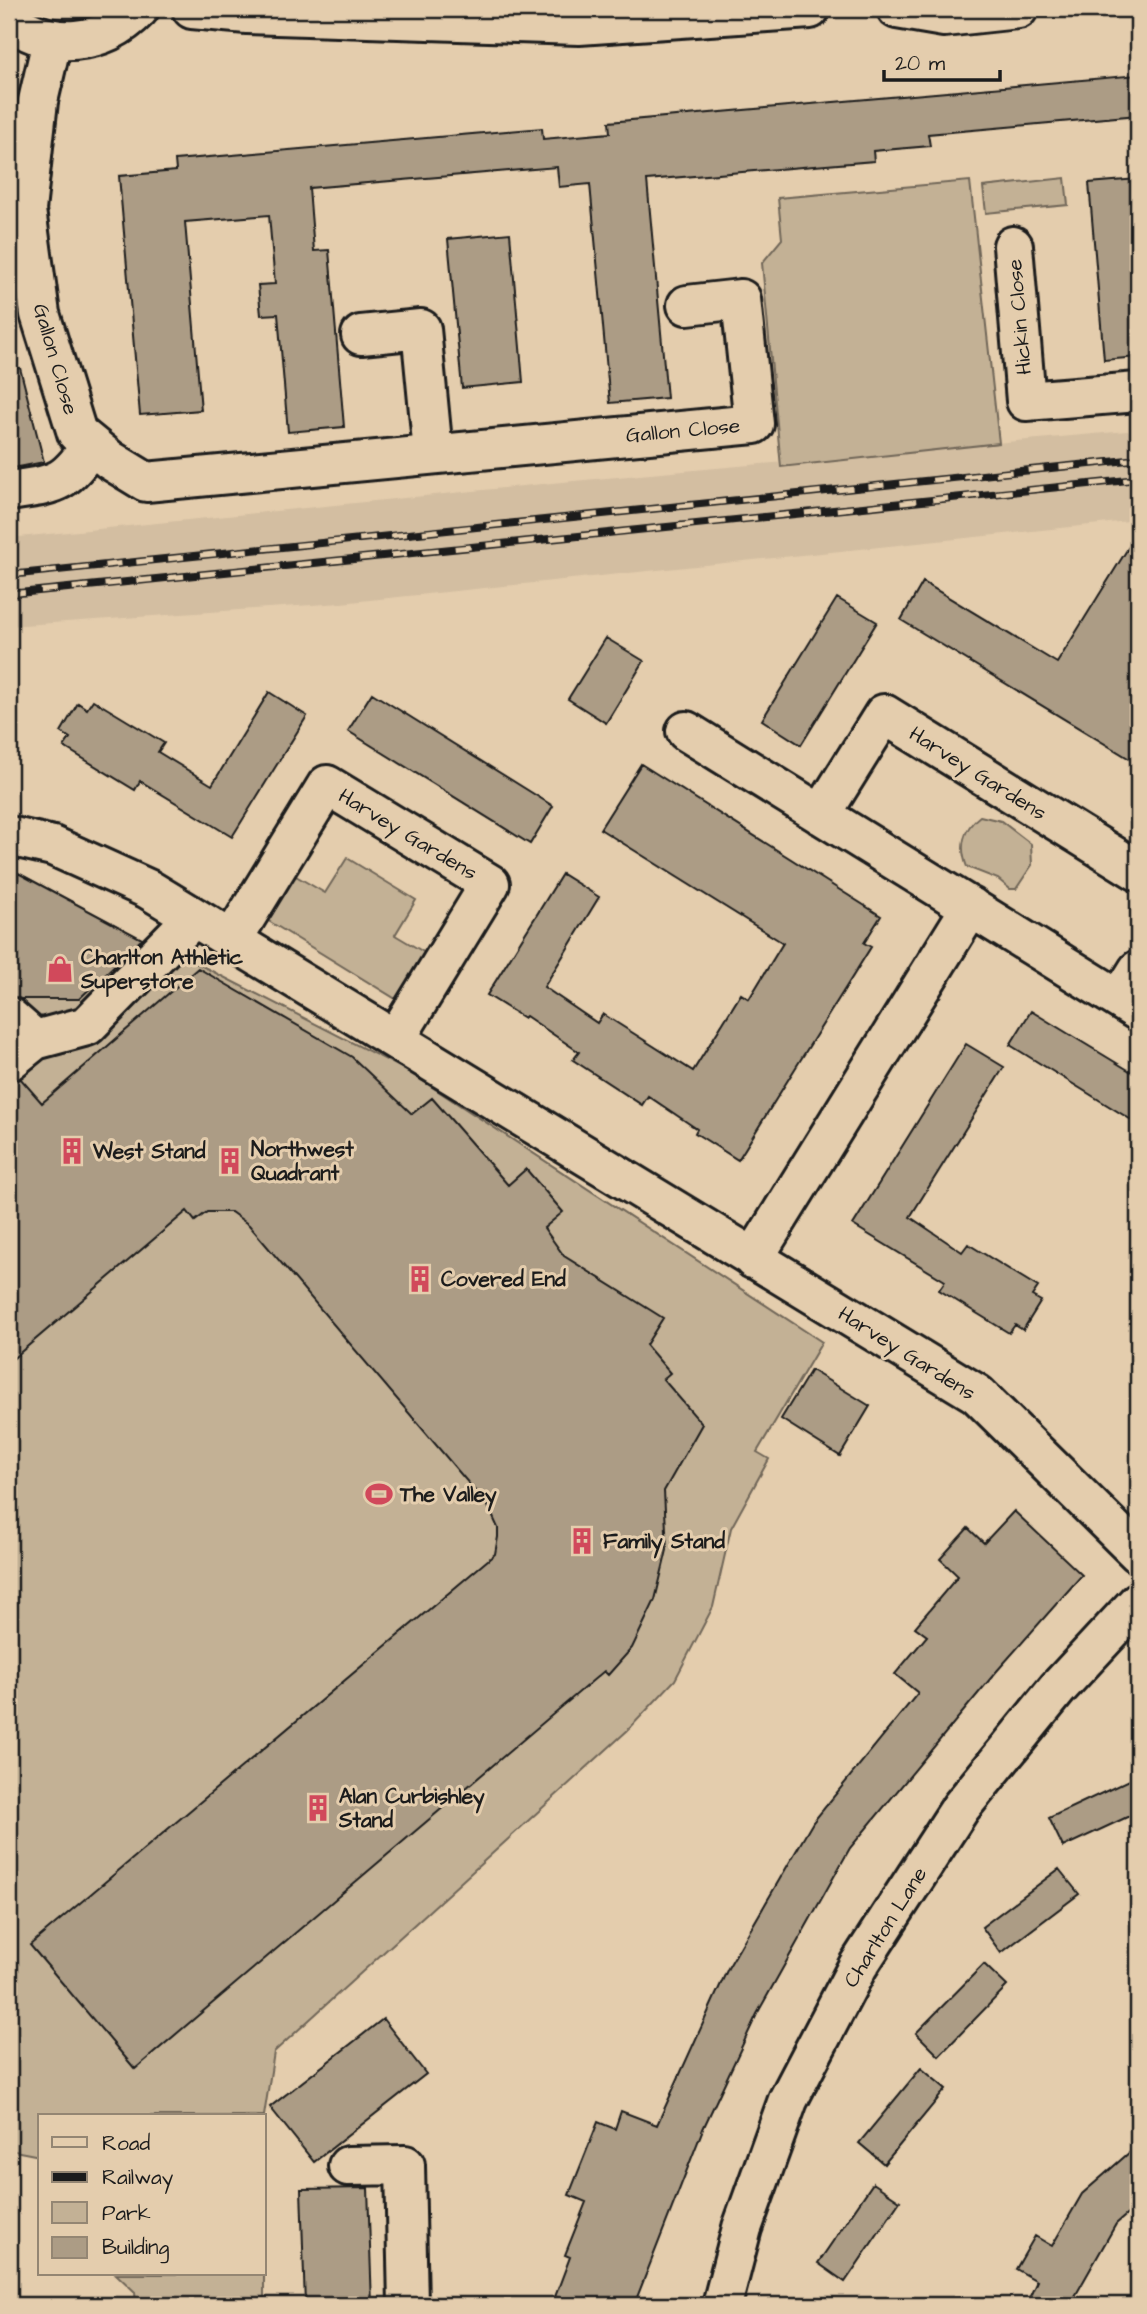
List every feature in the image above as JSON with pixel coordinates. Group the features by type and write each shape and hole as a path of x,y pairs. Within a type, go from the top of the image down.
{"street":[{"path":"9,19 24,31 52,41 86,40 113,30 139,9"},
{"path":"192,9 247,14 579,25 810,9"},
{"path":"897,9 944,17 1018,9"},
{"name":"Gallon Close","path":"52,41 38,102 26,210 40,314 77,433 146,482 754,424 741,299 687,304"},
{"name":"Hickin Close","path":"1013,246 1026,401 1138,392"},
{"path":"361,335 421,329 433,453"},
{"path":"9,491 56,484 76,468 91,445"},
{"name":"Harvey Gardens","path":"821,815 884,714 1138,871"},
{"path":"687,731 971,907 1132,993"},
{"name":"Harvey Gardens","path":"232,940 327,785 339,792 490,884 396,1038"},
{"name":"Harvey Gardens","path":"9,836 54,846 102,866 194,917 977,1394 1138,1553"},
{"path":"752,1259 971,907"},
{"path":"17,1040 87,1026 194,917"},
{"name":"Charlton Lane","path":"722,2305 742,2228 788,2100 858,1966 961,1807 1058,1688 1138,1602"},
{"path":"348,2166 405,2165 408,2305"}],"shaded area":[{"path":"1138,430 1138,520 341,603 9,626 9,538 552,483"}],"green space":[{"path":"1065,178 1068,205 986,213 983,187"},
{"path":"970,181 999,443 781,467 762,263 782,239 778,198"},
{"path":"980,816 1001,821 1031,844 1032,865 1016,889 1010,889 998,879 967,867 963,852 964,839"},
{"path":"347,858 416,900 395,935 432,957 404,1004 262,917 289,872 325,893"},
{"name":"The Valley","path":"9,872 18,873 143,940 200,965 406,1070 822,1342 757,1452 769,1459 731,1528 713,1607 675,1680 628,1730 274,2052 264,2114 38,2114 38,2156 9,2150"},
{"path":"118,2276 264,2276 264,2305 136,2305 135,2292"}],"building":[{"path":"1138,75 1138,115 928,134 930,146 873,151 874,161 647,180 667,398 610,403 590,184 559,187 557,167 309,188 314,251 329,250 344,427 288,432 278,314 261,315 258,285 275,284 269,215 185,222 201,410 140,415 119,176 176,171 175,160 542,128 543,139 610,133 609,122"},
{"path":"1138,179 1138,357 1104,360 1089,183"},
{"path":"510,233 523,382 462,388 448,239"},
{"path":"20,368 44,462 9,469 9,370"},
{"path":"1138,532 1138,764 901,620 923,582 1057,663"},
{"path":"837,598 877,622 801,745 762,720"},
{"path":"606,638 644,661 606,723 568,699"},
{"path":"269,692 307,716 232,837 140,781 135,790 64,747 70,738 61,732 78,703 87,709 93,700 164,743 158,752 212,785"},
{"path":"372,693 553,806 530,844 348,731"},
{"path":"641,764 881,916 864,943 871,947 738,1160 695,1133 697,1129 648,1096 642,1105 573,1060 579,1052 526,1016 524,1018 487,995 562,874 599,897 544,987 597,1023 603,1014 693,1071 741,994 749,999 783,943 600,829"},
{"name":"Charlton Athletic Superstore","path":"18,873 142,939 79,999 21,999 9,996 9,939 16,939"},
{"path":"198,968 352,1057 412,1114 432,1098 508,1185 526,1169 563,1212 544,1228 564,1256 663,1318 646,1345 670,1373 663,1379 702,1424 664,1491 667,1550 655,1600 632,1648 608,1675 604,1671 135,2069 30,1945 495,1554 498,1537 498,1528 488,1506 249,1225 231,1212 207,1212 195,1221 187,1211 9,1362 9,1082 21,1079 42,1103"},
{"path":"1031,1011 1138,1076 1138,1124 1010,1045"},
{"path":"966,1044 1004,1067 910,1217 962,1252 968,1244 1038,1287 1032,1296 1041,1301 1023,1330 1015,1325 1009,1333 939,1290 945,1281 853,1225"},
{"path":"811,1370 870,1406 840,1456 781,1419"},
{"path":"1014,1511 1082,1575 996,1672 850,1848 757,2014 703,2129 634,2305 576,2305 555,2297 570,2257 565,2255 586,2202 569,2195 598,2122 615,2129 621,2111 657,2125 728,1968 813,1822 918,1693 895,1674 927,1636 915,1627 958,1576 940,1559 968,1528 984,1543"},
{"path":"1138,1776 1138,1812 1063,1847 1049,1818"},
{"path":"1059,1869 1079,1894 1001,1953 982,1927"},
{"path":"984,1964 1007,1986 939,2056 916,2033"},
{"path":"383,2019 426,2074 314,2162 270,2107"},
{"path":"921,2068 946,2089 884,2164 859,2143"},
{"path":"1138,2145 1138,2205 1116,2224 1070,2305 1026,2305 1037,2281 1016,2269 1035,2236 1052,2246 1082,2194"},
{"path":"873,2183 900,2201 845,2282 818,2263"},
{"path":"368,2188 372,2305 305,2305 301,2189"}],"railway":[{"path":"9,575 1138,459"},
{"path":"9,594 1138,479"}],"place":[{"name":"Charlton Athletic Superstore","path":"60,969"},
{"name":"West Stand","path":"72,1151"},
{"name":"Northwest Quadrant","path":"230,1161"},
{"name":"Covered End","path":"420,1279"},
{"name":"The Valley","path":"379,1494"},
{"name":"Family Stand","path":"582,1541"},
{"name":"Alan Curbishley Stand","path":"318,1808"}]}
